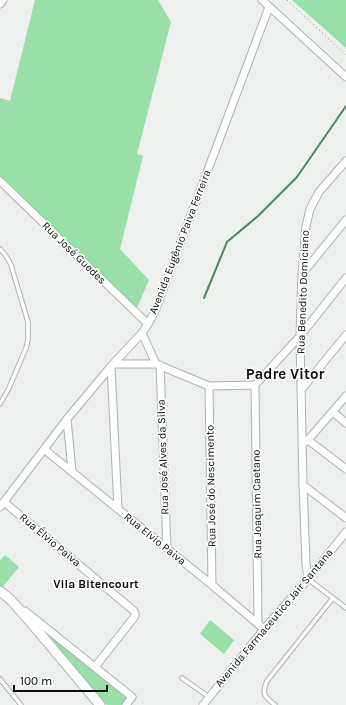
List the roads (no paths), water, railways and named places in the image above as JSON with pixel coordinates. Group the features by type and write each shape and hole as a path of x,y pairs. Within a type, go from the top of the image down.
{"street":[{"path":"0,4 3,0"},
{"path":"262,0 346,77"},
{"name":"Avenida Eugênio Paiva Ferreira","path":"2,505 67,419 142,332 155,311 269,7"},
{"name":"Rua Benedito Domiciano","path":"308,579 303,485 305,441 301,390 300,336 302,274 306,226 310,209 319,192 346,161"},
{"name":"Rua José Guedes","path":"0,181 148,324"},
{"path":"302,274 346,220"},
{"path":"118,510 112,365 158,365 209,386 255,385 300,336 346,278"},
{"path":"142,332 158,365"},
{"path":"301,390 346,335"},
{"name":"Rua José Alves da Silva","path":"158,365 167,548"},
{"name":"Rua Joaquim Caetano","path":"255,385 258,623"},
{"name":"Rua José do Nescimento","path":"209,386 212,585"},
{"path":"346,396 305,441 346,469"},
{"path":"333,412 346,423"},
{"path":"67,419 72,471"},
{"name":"Rua Elvio Paiva","path":"45,450 167,548 264,629"},
{"path":"303,485 346,518"},
{"name":"Rua Élvio Paiva","path":"2,505 134,611 134,616 95,667"},
{"name":"Avenida Farmaceutico Jair Santana","path":"203,705 264,629 308,579 346,532"},
{"path":"0,591 132,697 126,705"},
{"path":"11,600 100,705"}],"lane":[{"path":"0,249 11,265 28,322 28,340 9,388 0,404"},
{"path":"308,579 346,608"},
{"path":"275,705 267,698 264,692 264,687 267,681 333,598"},
{"path":"182,678 209,697"},
{"path":"0,679 21,705"}],"waterway":[{"path":"204,298 227,242 258,216 297,177 346,106"}],"district":[{"name":"Padre Vitor","path":"285,374"},
{"name":"Vila Bitencourt","path":"96,584"}]}
